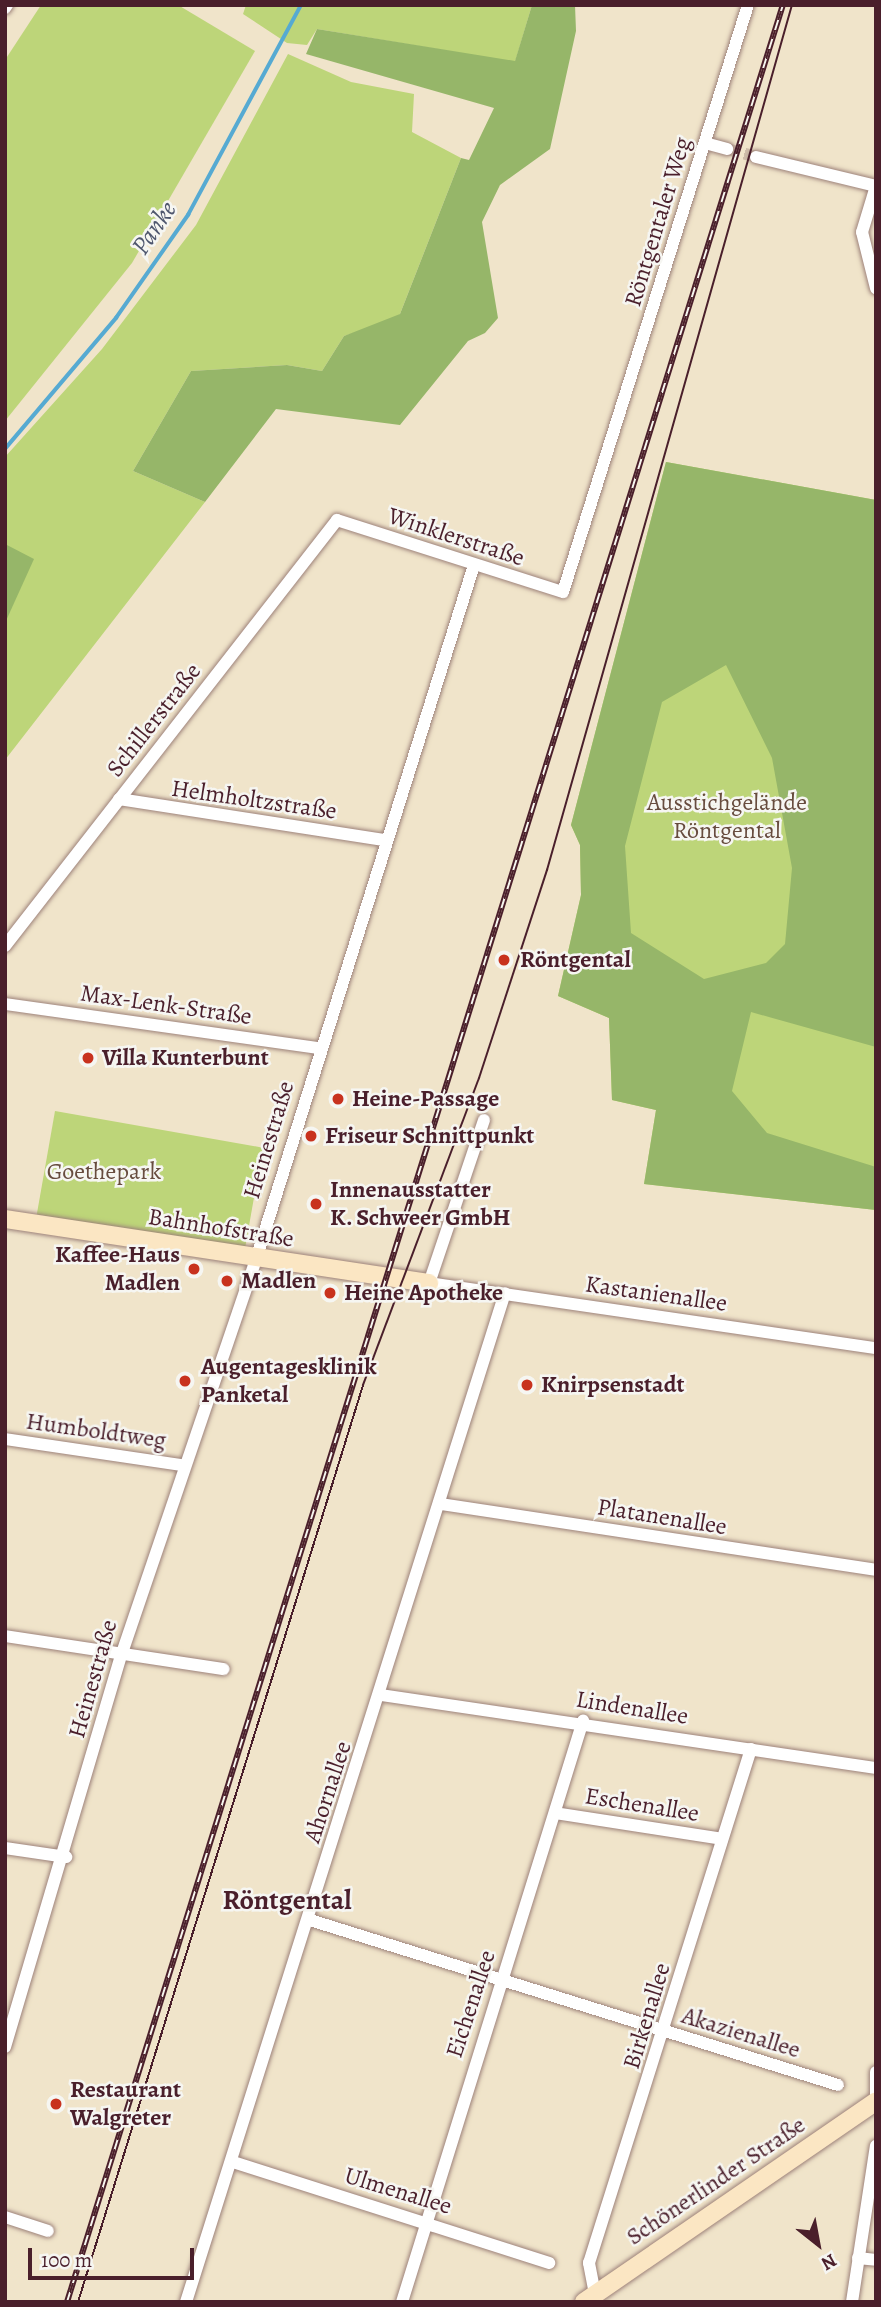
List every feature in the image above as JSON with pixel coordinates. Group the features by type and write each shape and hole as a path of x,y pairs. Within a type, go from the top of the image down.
{"street":[{"name":"Röntgentaler Weg","path":"563,592 748,5"},
{"path":"705,143 727,149"},
{"path":"756,157 876,186 862,232 876,288"},
{"name":"Winklerstraße","path":"337,520 563,592"},
{"name":"Schillerstraße","path":"5,946 337,520"},
{"name":"Heinestraße","path":"5,2048 66,1857 122,1653 181,1465 256,1259 384,840 474,565"},
{"name":"Helmholtzstraße","path":"119,799 384,840"},
{"name":"Max-Lenk-Straße","path":"5,1004 320,1048"},
{"path":"429,1283 484,1121"},
{"name":"Bahnhofstraße","path":"5,1219 429,1283"},
{"name":"Kastanienallee","path":"429,1283 876,1348"},
{"name":"Ahornallee","path":"186,2302 310,1920 505,1293"},
{"name":"Humboldtweg","path":"5,1439 181,1465"},
{"name":"Platanenallee","path":"441,1504 876,1570"},
{"path":"5,1636 224,1669"},
{"name":"Lindenallee","path":"381,1695 583,1721 876,1768"},
{"name":"Eichenallee","path":"402,2302 500,1980 583,1721"},
{"name":"Birkenallee","path":"589,2298 589,2263 665,2032 751,1749"},
{"name":"Eschenallee","path":"555,1813 722,1839"},
{"path":"5,1847 66,1857"},
{"name":"Akazienallee","path":"310,1920 838,2085"},
{"path":"876,2072 876,2096"},
{"name":"Schönerlinder Straße","path":"589,2298 876,2101"},
{"path":"852,2302 876,2146"},
{"name":"Ulmenallee","path":"233,2162 425,2221 549,2263"},
{"path":"5,2217 48,2231"},
{"path":"858,2258 876,2260"}],"green space":[{"path":"41,5 178,5 255,51 132,263 5,421 5,60"},
{"path":"246,5 532,5 515,62 317,29 307,45 287,43 243,14"},
{"path":"532,5 575,5 576,31 550,149 500,185 482,222 498,318 485,333 468,341 400,425 276,409 205,502 133,471 191,371 287,365 322,371 344,336 400,314 461,158 469,160 494,108 306,54 317,29 515,61"},
{"path":"288,54 351,82 414,94 412,132 461,158 398,319 344,336 322,371 287,365 191,371 133,471 205,502 5,760 5,457 102,349 196,225"},
{"name":"Ausstichgelände Röntgental","path":"666,462 876,500 876,1210 644,1184 656,1110 612,1100 609,1018 558,996 581,895 580,845 571,825"},
{"name":"Ausstichgelände Röntgental","path":"666,462 876,500 876,1047 751,1012 732,1091 767,1133 876,1167 876,1210 644,1184 656,1110 612,1100 609,1018 558,996 581,895 580,845 571,825","holes":["726,665 772,758 792,868 785,944 766,963 704,979 631,933 625,846 662,702"]},
{"path":"5,544 34,559 5,623"},
{"name":"Goethepark","path":"55,1111 263,1148 245,1251 37,1214"}],"waterway":[{"name":"Panke","path":"5,449 116,318 188,215 301,5"}],"tunnel":[{"path":"727,149 756,157"}],"tram line":[{"path":"78,2302 363,1385 479,1078 547,870 792,5"}],"railway":[{"path":"67,2302 783,5"}],"place":[{"name":"Röntgental","path":"504,960"},
{"name":"Villa Kunterbunt","path":"88,1058"},
{"name":"Heine-Passage","path":"338,1099"},
{"name":"Friseur Schnittpunkt","path":"311,1136"},
{"name":"Innenausstatter K. Schweer GmbH","path":"316,1204"},
{"name":"Kaffee-Haus Madlen","path":"194,1269"},
{"name":"Madlen","path":"227,1281"},
{"name":"Heine Apotheke","path":"330,1293"},
{"name":"Augentagesklinik Panketal","path":"185,1381"},
{"name":"Knirpsenstadt","path":"527,1385"},
{"name":"Restaurant Walgreter","path":"56,2104"}],"district":[{"name":"Röntgental","path":"287,1900"}]}
